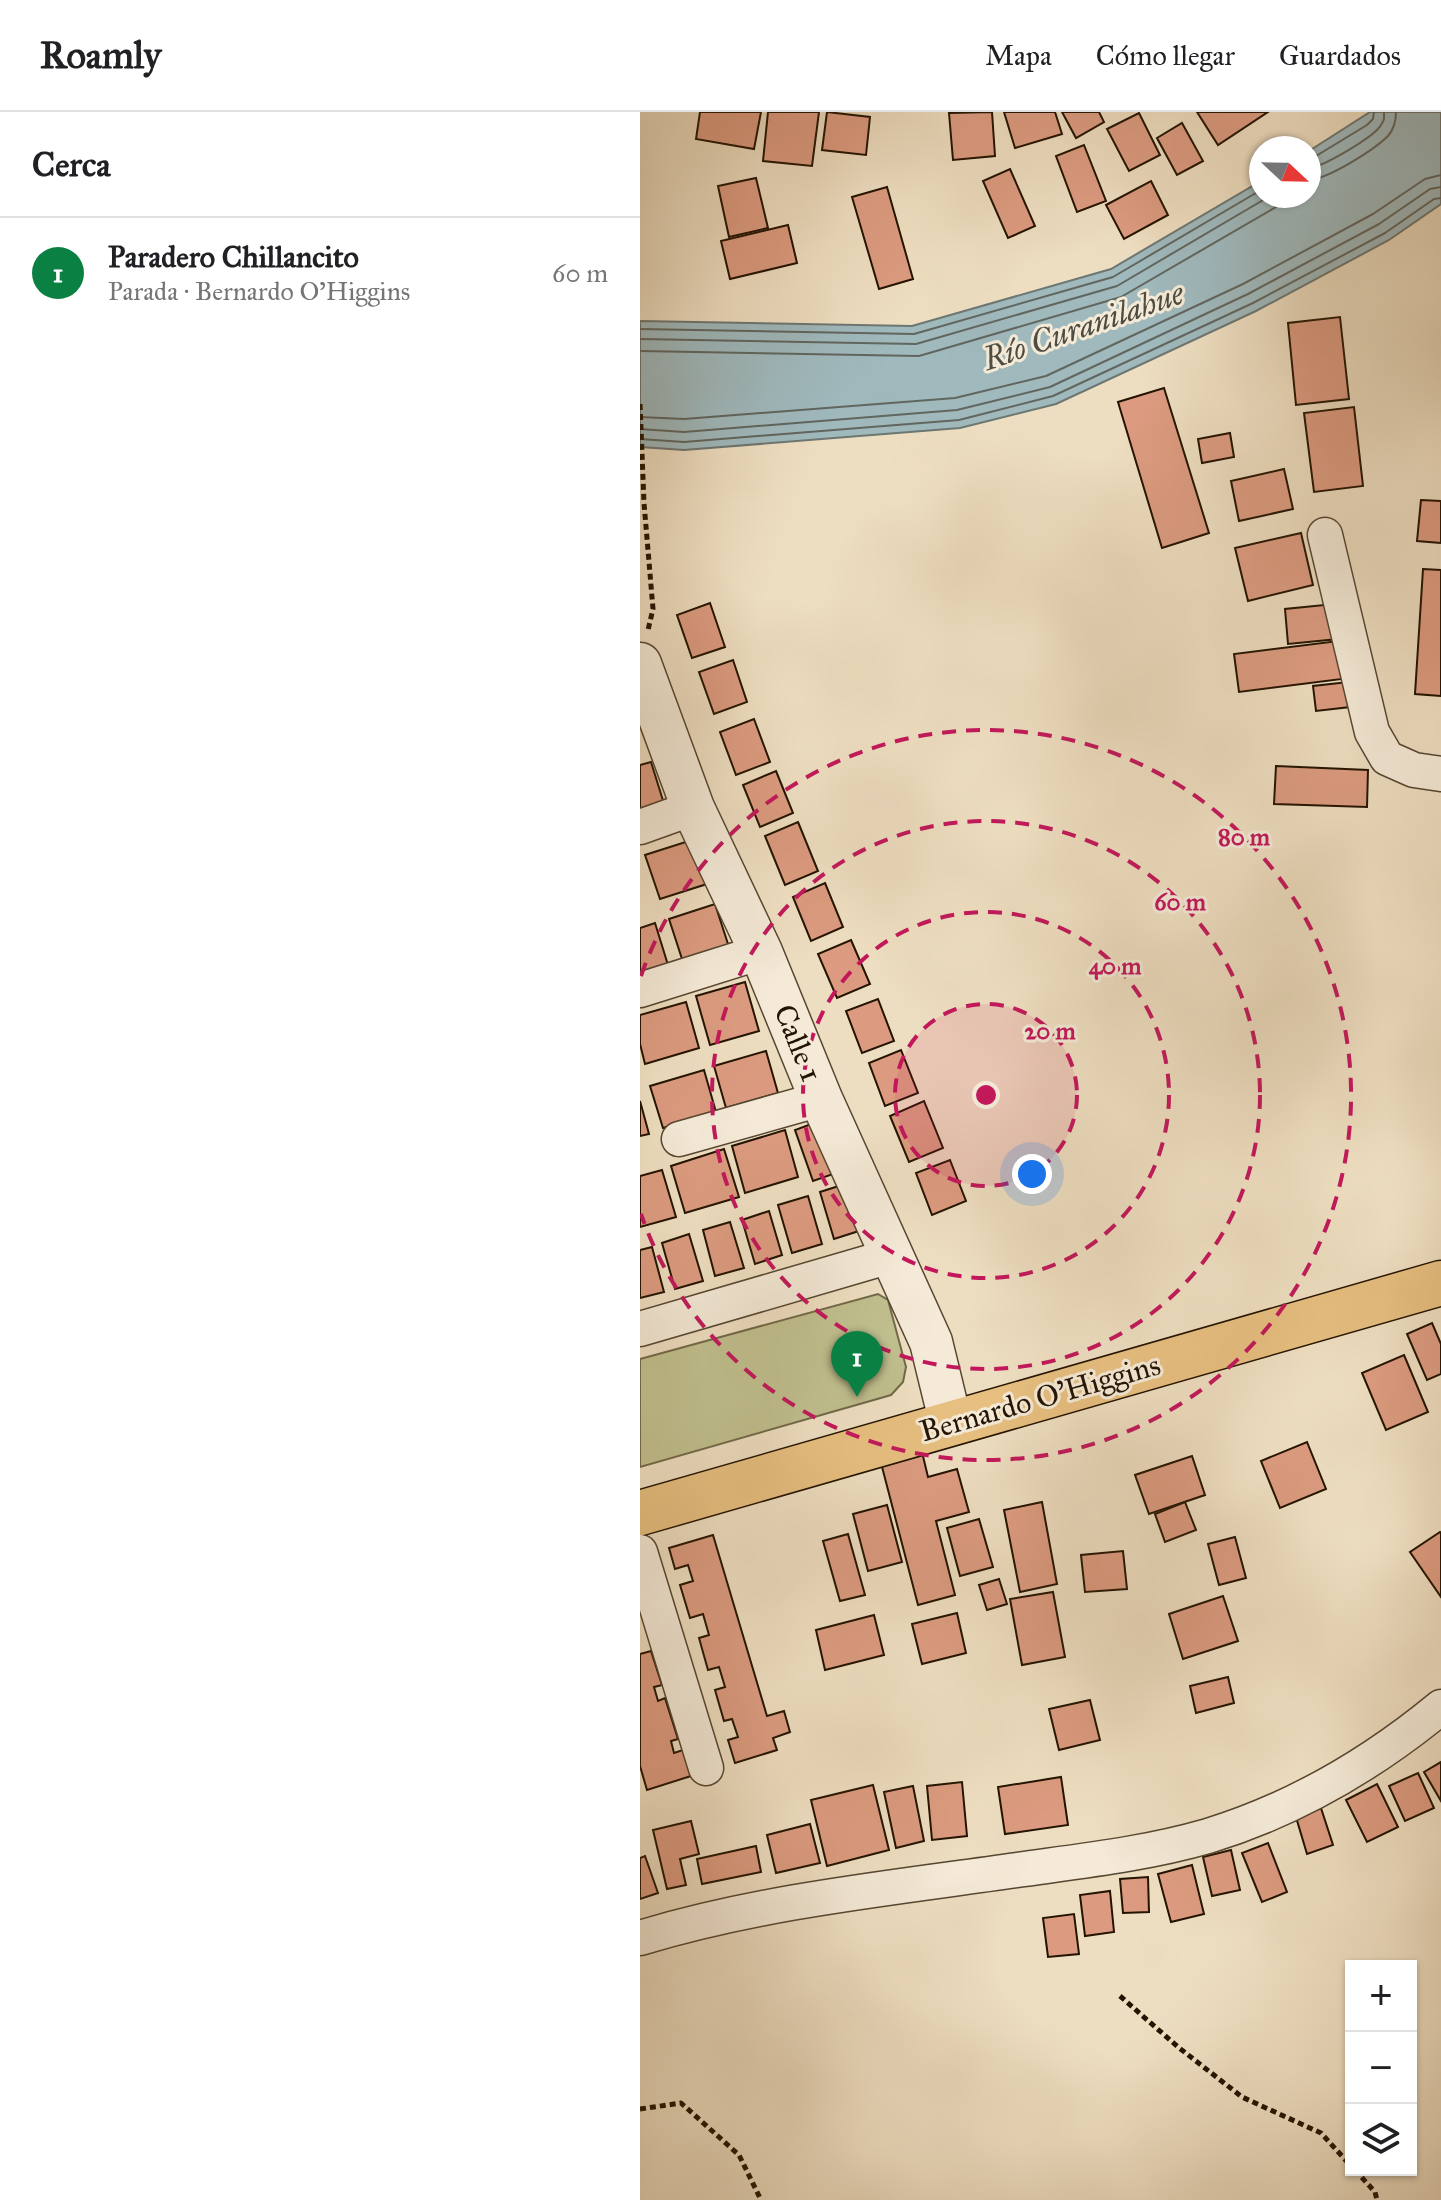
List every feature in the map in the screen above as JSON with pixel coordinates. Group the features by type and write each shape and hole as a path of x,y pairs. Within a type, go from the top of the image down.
{"main road":[{"name":"Bernardo O'Higgins","path":"640,1513 1441,1283"}],"street":[{"path":"1325,535 1372,732 1387,758 1414,770 1441,774"},
{"name":"Calle 1","path":"640,664 693,808 761,952 821,1099 931,1342 951,1424"},
{"path":"640,827 693,808"},
{"path":"640,990 761,952"},
{"path":"679,1139 821,1099"},
{"path":"640,1329 894,1255"},
{"path":"640,1552 706,1768"},
{"path":"640,1938 771,1907 1103,1858 1209,1836 1271,1812 1329,1783 1373,1758 1441,1707"}],"path":[{"path":"640,404 653,609 640,664"},
{"path":"1120,1996 1242,2097 1321,2133 1345,2159"},
{"path":"640,2109 681,2103 739,2155 761,2200"},
{"path":"1360,2176 1375,2192 1377,2200"}],"shaded area":[{"path":"878,1294 888,1300 906,1367 903,1382 891,1395 640,1467 640,1359"}],"water":[{"name":"Río Curanilahue","path":"1370,112 1441,112 1441,204 1389,240 1256,311 1056,404 960,428 684,450 640,447 640,321 912,326 1111,269 1249,188 1249,208 1321,208 1321,143"}],"building":[{"path":"700,112 761,112 754,149 696,139"},
{"path":"768,112 819,112 812,166 763,161"},
{"path":"827,112 870,117 866,155 822,150"},
{"path":"992,112 995,156 953,160 949,113"},
{"path":"1004,112 1055,112 1062,134 1015,148"},
{"path":"1062,112 1099,112 1104,122 1076,138"},
{"path":"1197,112 1268,112 1218,145"},
{"path":"1139,113 1160,155 1129,171 1107,129"},
{"path":"1182,123 1203,161 1177,175 1157,138"},
{"path":"1084,145 1106,201 1077,212 1056,156"},
{"path":"1010,169 1035,226 1008,238 983,181"},
{"path":"756,178 768,228 729,237 718,186"},
{"path":"1151,181 1168,215 1124,239 1106,205"},
{"path":"887,187 913,279 879,289 852,197"},
{"path":"788,225 797,263 730,279 721,241"},
{"path":"1340,317 1349,399 1296,405 1288,323"},
{"path":"1164,388 1209,533 1162,548 1118,402"},
{"path":"1354,407 1363,486 1314,492 1304,413"},
{"path":"1230,433 1234,457 1202,463 1198,439"},
{"path":"1284,469 1293,509 1239,521 1231,481"},
{"path":"1421,500 1441,501 1441,543 1417,541"},
{"path":"1301,533 1313,585 1248,601 1235,548"},
{"path":"1423,569 1441,570 1441,696 1415,694"},
{"path":"710,603 725,647 692,658 677,615"},
{"path":"1334,604 1338,639 1288,644 1285,609"},
{"path":"1338,641 1342,679 1239,692 1234,654"},
{"path":"733,660 747,702 714,714 699,672"},
{"path":"1348,682 1350,707 1316,711 1313,686"},
{"path":"754,719 770,762 736,775 720,732"},
{"path":"651,762 665,807 640,815 640,765"},
{"path":"1276,766 1368,770 1367,807 1274,804"},
{"path":"776,771 793,813 760,827 743,785"},
{"path":"798,822 818,871 785,885 765,836"},
{"path":"695,839 710,883 660,899 645,855"},
{"path":"825,883 843,927 811,941 793,897"},
{"path":"715,904 729,947 683,962 669,919"},
{"path":"655,923 668,965 640,974 640,928"},
{"path":"851,940 870,984 837,998 818,954"},
{"path":"745,982 759,1031 710,1045 696,996"},
{"path":"878,999 894,1041 862,1053 846,1011"},
{"path":"686,1002 699,1048 645,1064 640,1044 640,1015"},
{"path":"901,1050 918,1093 885,1106 869,1063"},
{"path":"766,1051 778,1093 726,1108 714,1066"},
{"path":"704,1070 716,1112 663,1128 650,1086"},
{"path":"640,1101 649,1134 640,1136"},
{"path":"924,1101 943,1148 909,1162 890,1116"},
{"path":"822,1120 839,1172 813,1181 795,1130"},
{"path":"785,1130 798,1177 745,1193 732,1146"},
{"path":"724,1149 739,1197 685,1213 671,1166"},
{"path":"950,1160 966,1201 932,1215 916,1173"},
{"path":"662,1170 676,1217 640,1227 640,1176"},
{"path":"848,1183 862,1230 834,1239 820,1192"},
{"path":"808,1196 822,1244 792,1253 778,1205"},
{"path":"769,1211 782,1255 755,1264 742,1220"},
{"path":"730,1222 744,1268 715,1276 703,1230"},
{"path":"689,1234 703,1281 675,1289 662,1243"},
{"path":"652,1247 664,1292 640,1298 640,1250"},
{"path":"1432,1323 1441,1344 1441,1374 1427,1380 1407,1334"},
{"path":"1404,1355 1428,1412 1386,1430 1362,1373"},
{"path":"1307,1442 1326,1489 1280,1508 1261,1461"},
{"path":"922,1452 928,1477 957,1469 969,1512 936,1521 955,1595 918,1605 881,1463"},
{"path":"1192,1456 1205,1495 1149,1514 1135,1475"},
{"path":"1042,1502 1057,1584 1020,1592 1004,1510"},
{"path":"1185,1502 1196,1530 1165,1542 1155,1514"},
{"path":"887,1505 902,1562 868,1571 853,1514"},
{"path":"979,1519 993,1567 960,1576 947,1528"},
{"path":"1441,1533 1441,1597 1410,1552"},
{"path":"848,1534 865,1595 840,1601 823,1541"},
{"path":"713,1535 767,1716 784,1711 790,1732 773,1738 777,1750 735,1763 728,1740 738,1737 732,1719 724,1721 715,1690 725,1687 719,1667 708,1670 699,1638 709,1635 703,1614 690,1618 680,1585 693,1581 688,1565 675,1569 669,1548"},
{"path":"1235,1537 1246,1578 1219,1585 1208,1544"},
{"path":"1123,1551 1127,1589 1085,1592 1081,1555"},
{"path":"999,1579 1007,1604 987,1610 979,1585"},
{"path":"1053,1592 1065,1657 1022,1665 1010,1599"},
{"path":"1223,1596 1238,1641 1183,1659 1169,1614"},
{"path":"957,1613 966,1653 922,1664 912,1624"},
{"path":"874,1615 884,1655 825,1670 816,1630"},
{"path":"651,1651 662,1685 654,1687 658,1701 665,1698 678,1739 671,1741 674,1753 683,1750 691,1776 647,1790 640,1766 640,1654"},
{"path":"1228,1677 1234,1703 1196,1713 1190,1686"},
{"path":"1090,1700 1100,1740 1059,1750 1049,1709"},
{"path":"1441,1762 1441,1801 1424,1772"},
{"path":"1418,1773 1434,1808 1405,1821 1389,1786"},
{"path":"1061,1777 1068,1825 1005,1834 998,1787"},
{"path":"962,1782 967,1836 932,1840 927,1786"},
{"path":"1377,1784 1398,1827 1367,1842 1346,1800"},
{"path":"873,1785 889,1850 827,1866 811,1800"},
{"path":"913,1786 924,1841 896,1848 884,1792"},
{"path":"1321,1808 1333,1845 1307,1854 1296,1817"},
{"path":"691,1821 699,1854 680,1859 686,1885 667,1889 653,1830"},
{"path":"810,1824 820,1863 776,1873 767,1835"},
{"path":"1268,1843 1287,1892 1262,1902 1242,1853"},
{"path":"756,1846 761,1872 702,1884 697,1859"},
{"path":"1231,1850 1240,1890 1212,1896 1203,1857"},
{"path":"645,1856 658,1893 640,1899 640,1858"},
{"path":"1192,1865 1204,1914 1171,1922 1158,1874"},
{"path":"1148,1877 1149,1912 1123,1913 1120,1879"},
{"path":"1110,1891 1114,1932 1085,1936 1080,1895"},
{"path":"1074,1914 1079,1954 1048,1957 1043,1918"}],"place":[{"name":"Paradero Chillancito","path":"857,1397"}]}
